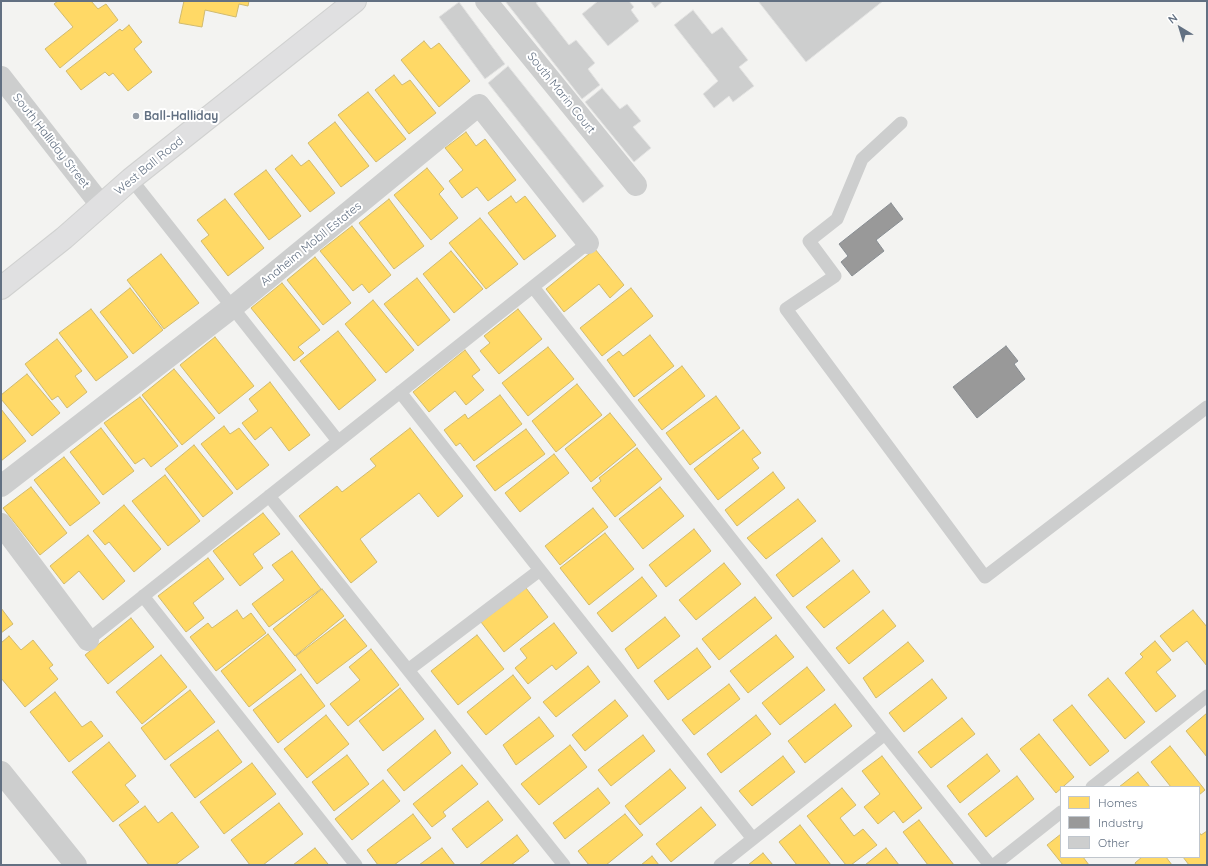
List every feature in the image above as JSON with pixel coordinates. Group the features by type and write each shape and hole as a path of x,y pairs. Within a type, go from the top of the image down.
{"main road":[{"name":"West Ball Road","path":"1,288 64,238 131,179 355,1"}],"street":[{"name":"South Marin Court","path":"486,1 636,185"},
{"name":"South Halliday Street","path":"1,77 101,205"},
{"name":"Anaheim Mobil Estates","path":"1,486 233,307 479,106 588,243"},
{"path":"1,524 88,640"},
{"path":"1,772 76,865"}],"lane":[{"path":"901,123 862,159 837,219 809,241 835,276 786,309 985,577 1207,407"},
{"path":"131,179 338,442"},
{"path":"88,640 588,243"},
{"path":"533,287 990,865"},
{"path":"400,392 753,839"},
{"path":"269,496 564,865"},
{"path":"408,670 540,570"},
{"path":"143,596 356,865"},
{"path":"1093,786 1207,696"},
{"path":"720,865 885,734"},
{"path":"994,865 1060,813"}],"building: Homes":[{"path":"58,1 91,1 98,9 106,4 118,20 60,68 45,49 73,27 54,4"},
{"path":"184,1 249,1 248,6 239,4 236,17 205,10 202,27 179,23"},
{"path":"129,25 142,42 134,49 152,72 128,91 113,73 109,76 105,72 81,90 66,71 120,29 122,31"},
{"path":"424,41 431,49 439,43 470,81 439,107 401,60"},
{"path":"394,75 402,85 410,80 436,113 409,134 375,90"},
{"path":"368,92 406,139 376,162 338,115"},
{"path":"335,122 369,166 341,187 308,143"},
{"path":"466,132 476,146 485,139 516,180 488,201 477,187 462,198 449,181 463,170 445,148"},
{"path":"292,155 301,166 309,160 335,193 310,212 275,169"},
{"path":"427,168 444,189 439,194 458,218 431,240 394,195"},
{"path":"266,170 301,216 269,240 234,194"},
{"path":"511,196 516,203 525,196 556,236 524,260 488,213"},
{"path":"225,199 264,248 228,276 201,241 209,235 197,220"},
{"path":"389,199 424,246 394,269 359,223"},
{"path":"480,218 518,264 486,289 449,243"},
{"path":"352,226 391,275 369,293 362,284 353,291 320,251"},
{"path":"595,249 624,285 610,298 599,284 564,312 546,289"},
{"path":"451,251 483,289 454,313 423,274"},
{"path":"161,254 199,303 164,329 127,280"},
{"path":"315,257 351,303 323,325 287,280"},
{"path":"417,278 450,320 418,346 384,304"},
{"path":"282,283 320,330 298,347 304,353 294,361 251,308"},
{"path":"130,288 163,330 133,354 100,312"},
{"path":"631,288 653,316 602,356 580,328"},
{"path":"373,300 414,350 386,373 345,324"},
{"path":"91,309 128,357 96,381 59,333"},
{"path":"518,309 542,339 499,374 480,351 490,343 484,336"},
{"path":"338,331 376,380 339,410 300,361"},
{"path":"650,335 674,366 634,397 607,360 619,351 623,356"},
{"path":"215,337 254,386 219,414 180,365"},
{"path":"57,339 82,371 75,376 87,392 67,408 58,396 52,400 25,364"},
{"path":"548,347 574,379 528,416 502,383"},
{"path":"465,350 480,370 472,376 484,390 466,405 455,391 429,412 413,392"},
{"path":"682,366 705,396 662,430 638,400"},
{"path":"174,369 215,418 182,445 142,395"},
{"path":"27,374 60,413 32,436 1,399 1,395"},
{"path":"270,382 310,435 289,451 271,427 255,440 242,423 258,411 249,399"},
{"path":"577,384 602,415 556,452 532,421"},
{"path":"500,395 522,424 474,461 460,443 456,446 444,430 465,414 468,419"},
{"path":"716,396 740,428 690,465 666,433"},
{"path":"140,397 178,446 151,467 144,458 135,464 104,423"},
{"path":"1,409 26,441 1,461"},
{"path":"610,413 636,445 591,482 565,449"},
{"path":"224,426 230,434 239,428 269,465 237,490 201,444"},
{"path":"101,428 134,471 103,495 70,452"},
{"path":"410,428 463,496 438,517 419,493 360,539 377,562 351,583 299,516 337,486 342,492 376,466 370,459"},
{"path":"526,429 545,454 495,491 476,466"},
{"path":"743,430 761,453 752,459 759,468 718,500 694,469"},
{"path":"194,445 233,493 203,517 165,469"},
{"path":"637,448 662,479 615,517 592,488 601,481 599,478"},
{"path":"554,454 569,473 520,512 505,493"},
{"path":"64,457 100,503 70,526 34,480"},
{"path":"773,472 785,488 737,526 725,510"},
{"path":"165,475 200,521 168,546 132,501"},
{"path":"31,487 67,533 40,555 3,508"},
{"path":"660,487 684,516 643,549 619,519"},
{"path":"798,499 816,521 766,559 747,538"},
{"path":"124,505 161,549 134,572 109,542 105,545 93,531"},
{"path":"593,508 608,527 560,565 545,546"},
{"path":"263,513 280,534 253,554 263,568 240,586 213,551"},
{"path":"694,529 711,551 666,587 649,565"},
{"path":"605,533 634,569 589,605 560,568"},
{"path":"88,535 125,581 103,600 79,571 64,584 50,566"},
{"path":"822,538 840,561 793,597 776,575"},
{"path":"292,551 321,589 269,627 252,604 284,580 272,565"},
{"path":"208,558 224,579 193,603 204,618 186,632 158,596"},
{"path":"724,563 741,584 696,620 679,600"},
{"path":"853,570 870,592 824,628 806,607"},
{"path":"642,577 657,596 612,632 597,613"},
{"path":"526,588 548,617 504,652 481,622"},
{"path":"322,589 344,616 295,656 273,629"},
{"path":"755,597 772,618 719,660 702,639"},
{"path":"1,608 13,624 1,633"},
{"path":"237,610 243,619 251,613 266,633 216,671 190,637 208,623 212,628"},
{"path":"883,610 896,626 849,664 836,648"},
{"path":"1193,610 1207,627 1207,666 1187,641 1173,652 1160,636"},
{"path":"665,617 680,636 638,669 625,649"},
{"path":"131,618 154,647 108,684 85,655"},
{"path":"345,619 367,646 317,684 296,656"},
{"path":"554,623 577,653 556,670 552,665 528,684 515,668 527,658 520,649"},
{"path":"268,634 296,670 249,707 221,671"},
{"path":"477,635 504,669 458,705 431,671"},
{"path":"776,635 794,657 748,693 730,671"},
{"path":"9,636 21,650 33,640 53,665 49,668 58,679 25,707 1,678 1,643"},
{"path":"1155,641 1171,660 1156,672 1176,696 1156,712 1125,673 1143,657 1140,654"},
{"path":"908,642 924,661 876,698 863,678"},
{"path":"697,648 711,667 668,700 654,681"},
{"path":"371,649 399,685 348,726 330,704 360,680 349,667"},
{"path":"161,655 187,687 142,724 116,692"},
{"path":"588,666 600,682 556,717 543,702"},
{"path":"807,667 825,690 780,725 762,703"},
{"path":"301,674 325,706 278,743 253,710"},
{"path":"513,675 531,698 486,735 467,712"},
{"path":"1108,678 1145,722 1125,739 1088,695"},
{"path":"932,679 947,698 904,732 889,713"},
{"path":"729,684 740,699 694,735 682,720"},
{"path":"400,688 424,719 383,751 359,721"},
{"path":"190,690 215,722 165,760 141,728"},
{"path":"55,692 82,727 91,721 103,736 69,762 30,712"},
{"path":"615,700 628,716 585,751 572,735"},
{"path":"835,704 852,726 805,763 788,741"},
{"path":"1072,705 1109,751 1090,766 1053,720"},
{"path":"1207,713 1207,757 1186,731"},
{"path":"326,715 349,744 307,778 284,749"},
{"path":"756,715 771,734 721,773 707,754"},
{"path":"539,717 554,736 516,765 503,745"},
{"path":"962,718 975,734 931,768 918,752"},
{"path":"218,730 242,762 195,798 170,765"},
{"path":"435,730 451,753 404,791 387,770"},
{"path":"1039,734 1074,777 1064,786 1060,786 1060,789 1056,793 1020,749"},
{"path":"643,735 655,751 611,786 598,770"},
{"path":"109,742 136,776 125,785 139,802 113,822 72,772"},
{"path":"570,745 587,767 539,805 521,784"},
{"path":"1170,746 1205,790 1200,794 1200,786 1170,786 1151,762"},
{"path":"987,754 1000,771 960,803 947,786"},
{"path":"347,755 369,784 334,811 312,782"},
{"path":"783,756 795,772 752,806 739,791"},
{"path":"882,756 922,808 903,823 894,811 878,824 864,807 880,794 862,771"},
{"path":"252,763 276,794 224,834 200,802"},
{"path":"462,765 478,784 443,812 446,816 432,827 413,804"},
{"path":"670,769 686,788 640,825 625,806"},
{"path":"1138,772 1149,786 1120,786"},
{"path":"1017,776 1034,799 986,837 968,814"},
{"path":"383,780 400,801 352,840 335,819"},
{"path":"598,788 610,803 565,839 553,823"},
{"path":"842,788 856,805 840,818 854,836 863,829 877,845 851,865 846,865 807,816"},
{"path":"488,801 503,820 467,848 452,829"},
{"path":"279,803 303,834 263,865 250,865 231,840"},
{"path":"145,806 158,823 172,812 199,847 175,865 149,865 119,825"},
{"path":"701,807 716,825 671,862 656,844"},
{"path":"413,814 431,838 394,865 378,865 367,850"},
{"path":"625,814 643,835 606,865 589,865 578,851"},
{"path":"919,820 954,865 928,865 903,832"},
{"path":"800,825 831,865 797,865 779,842"},
{"path":"1207,831 1207,865 1189,865 1184,858 1200,858 1200,834 1201,835"},
{"path":"517,835 529,851 511,865 479,865"},
{"path":"1060,835 1060,858 1084,858 1089,865 1063,865 1047,845"},
{"path":"315,848 328,864 327,865 293,865"},
{"path":"442,848 455,865 419,865"},
{"path":"886,848 899,865 865,865"},
{"path":"763,853 773,865 748,865"},
{"path":"652,856 659,865 641,865"},
{"path":"1141,858 1167,858 1172,865 1136,865 1135,863"}],"building: Industry":[{"path":"891,203 903,219 876,240 884,251 852,276 841,262 848,256 839,244"},
{"path":"1006,346 1018,361 1014,364 1025,379 977,418 953,387"}],"building: Other":[{"path":"505,1 539,1 536,3 569,45 576,40 595,63 588,69 600,85 582,99"},
{"path":"598,1 629,1 634,7 631,10 639,21 608,46 582,14"},
{"path":"650,1 663,1 655,8"},
{"path":"758,1 883,1 806,62"},
{"path":"459,2 505,64 485,79 439,17"},
{"path":"693,10 712,34 722,27 748,60 739,67 754,86 733,102 729,96 714,108 703,94 718,81 674,25"},
{"path":"508,66 604,186 583,203 488,83"},
{"path":"602,88 620,109 627,104 641,121 633,127 651,148 634,162 585,102"}],"place":[{"name":"Ball-Halliday","path":"136,116"}]}
